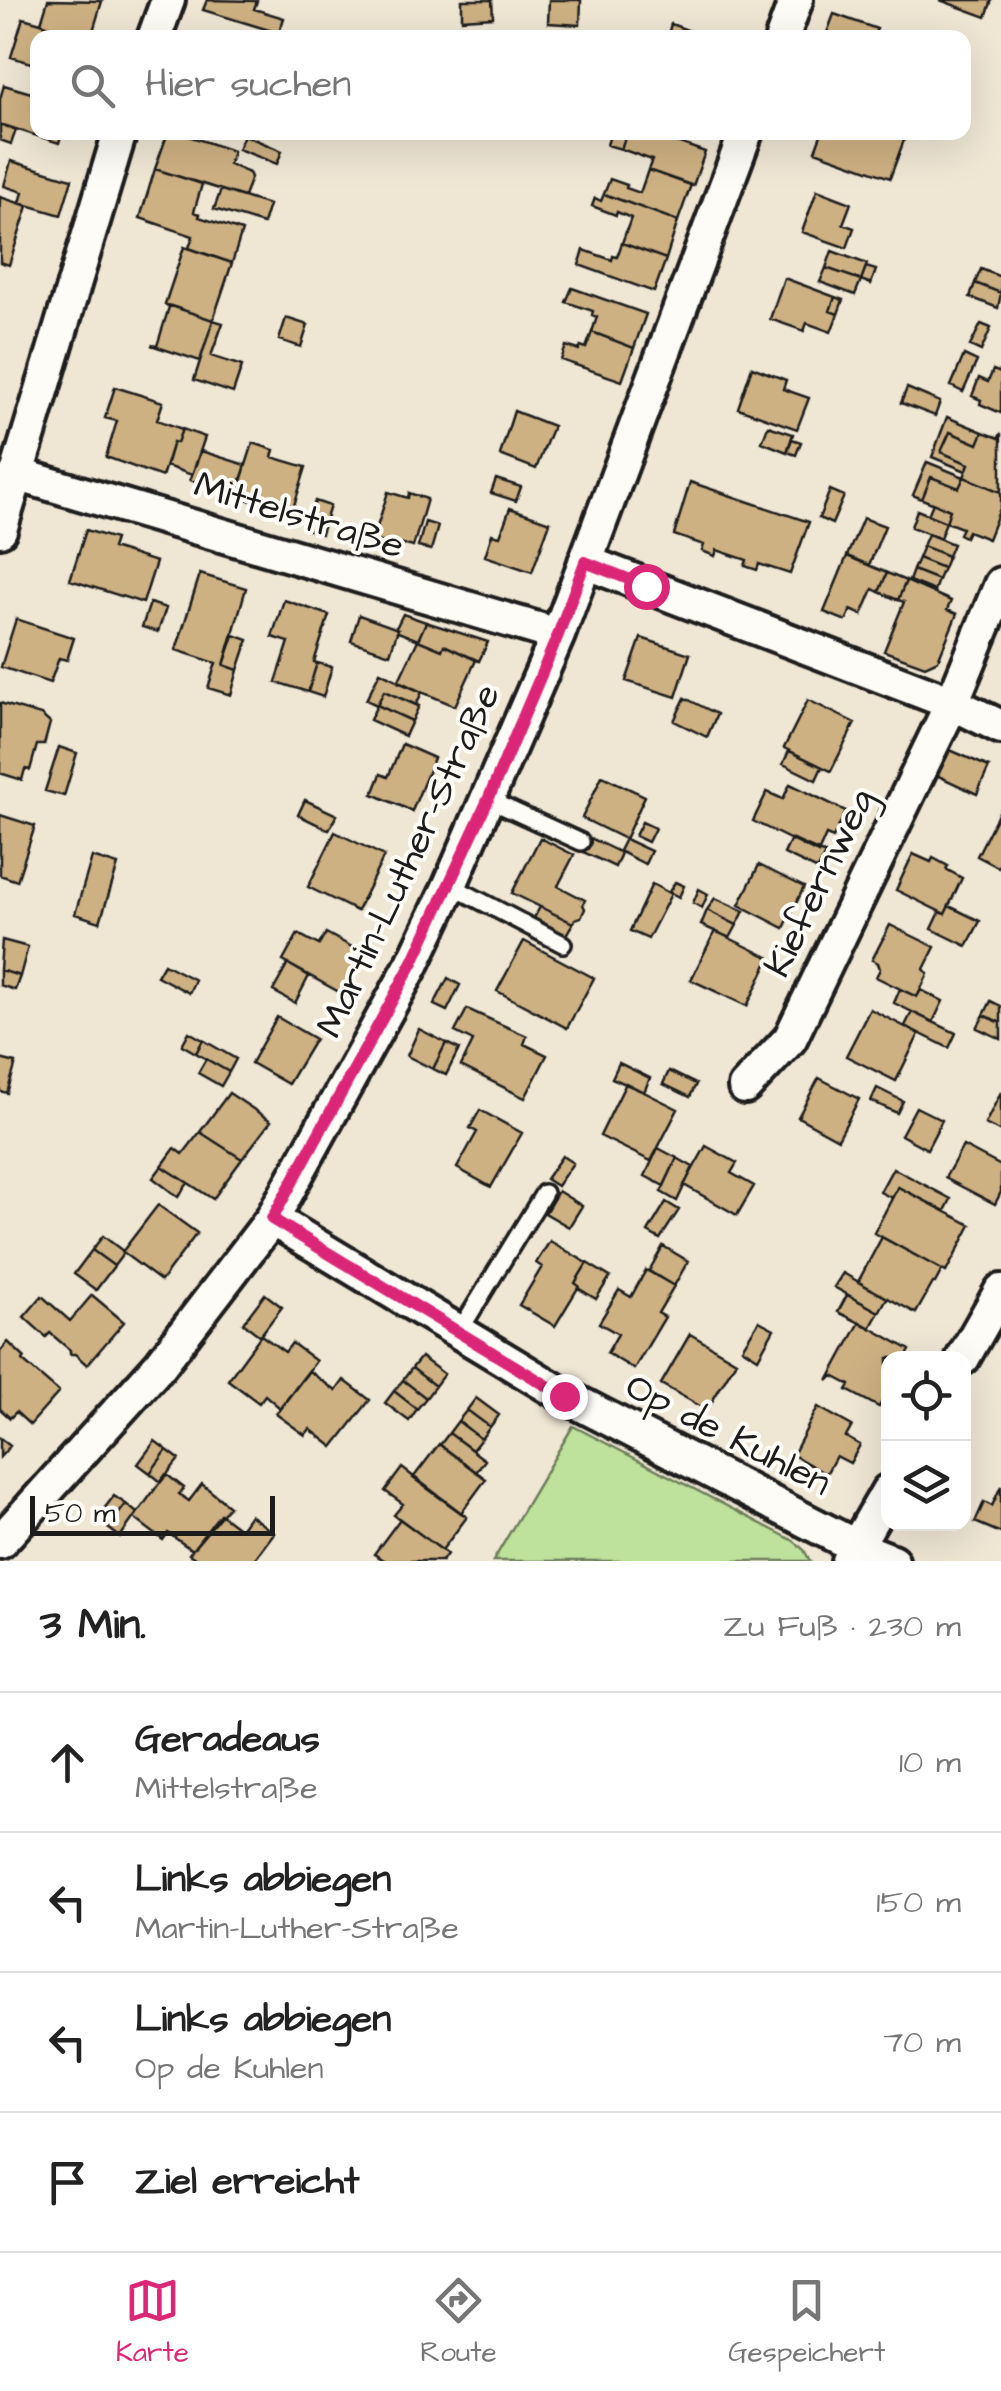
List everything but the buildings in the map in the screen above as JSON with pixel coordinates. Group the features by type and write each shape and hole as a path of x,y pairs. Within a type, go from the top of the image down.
{"street":[{"path":"157,30 168,0"},
{"path":"785,30 796,0"},
{"path":"0,530 118,140"},
{"name":"Martin-Luther-Straße","path":"0,1542 160,1365 272,1219 413,962 558,635 743,140"},
{"name":"Mittelstraße","path":"16,474 558,635"},
{"path":"585,562 952,703 1001,727"},
{"name":"Kiefernweg","path":"744,1087 790,1039 952,703 1001,584"},
{"name":"Op de Kuhlen","path":"272,1219 564,1396 853,1554 892,1561"},
{"path":"967,1351 1001,1291"},
{"path":"853,1554 881,1504"}],"lane":[{"path":"488,800 580,842"},
{"path":"450,885 562,944"},
{"path":"459,1332 544,1193"}],"green space":[{"path":"573,1426 794,1541 810,1561 493,1561"}],"route":[{"path":"564,1396 272,1219 413,962 450,885 558,635 585,562 646,586"}]}
